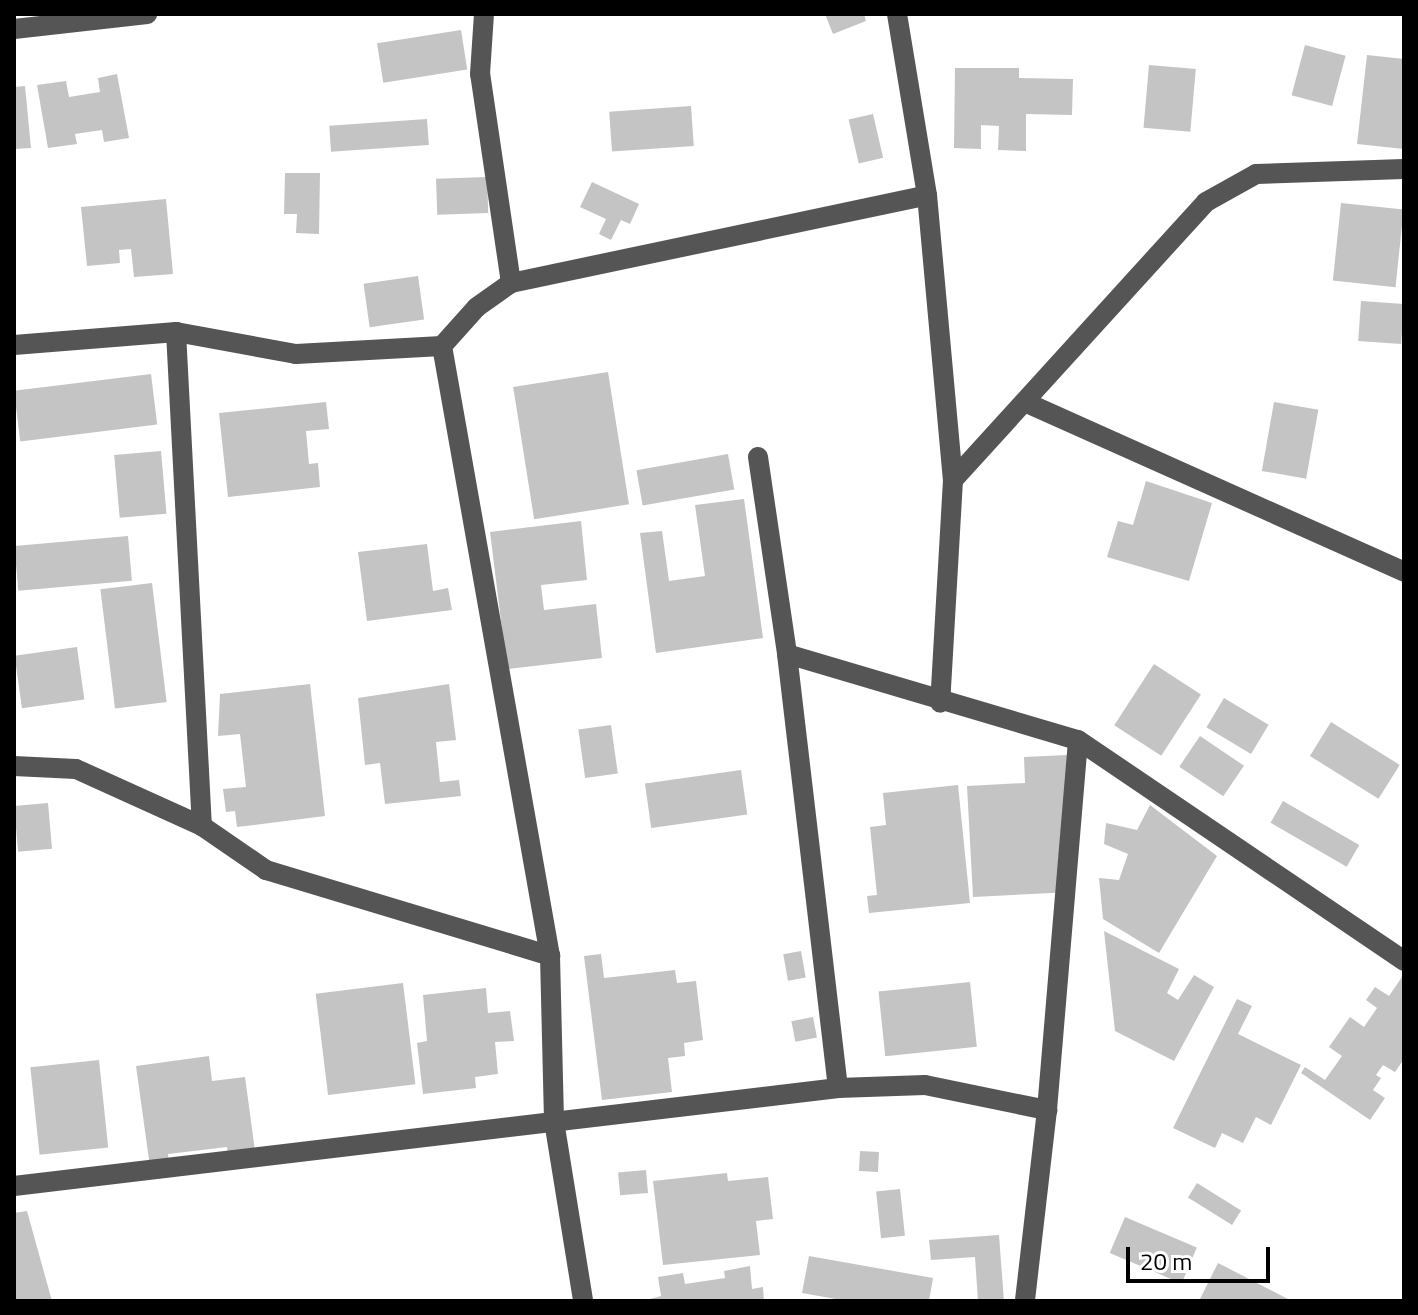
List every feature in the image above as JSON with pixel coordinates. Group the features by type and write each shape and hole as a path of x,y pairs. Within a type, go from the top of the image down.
{"street":[{"path":"14,29 147,14"},
{"path":"484,14 480,74 511,283"},
{"path":"897,14 927,195 953,480 940,703"},
{"path":"953,480 1027,403 1206,202 1256,174 1404,169"},
{"path":"14,345 176,332 296,354 442,346 477,307 511,283 927,195"},
{"path":"176,332 202,826"},
{"path":"442,346 550,956 554,1121 583,1301"},
{"path":"1027,403 1404,572"},
{"path":"758,457 787,654 838,1088"},
{"path":"787,654 940,703 1078,740 1404,961"},
{"path":"1025,1301 1047,1110 1078,740"},
{"path":"14,766 76,769 202,826 266,870 550,956"},
{"path":"14,1186 838,1088 925,1085 1047,1110"}],"building":[{"path":"825,14 864,14 866,21 833,34"},
{"path":"461,30 467,70 383,83 377,43"},
{"path":"1305,45 1346,56 1332,106 1292,95"},
{"path":"1367,55 1404,59 1404,149 1357,144"},
{"path":"1149,65 1196,69 1190,132 1144,128"},
{"path":"955,68 1019,68 1019,78 1073,79 1072,115 1026,114 1026,151 998,150 999,126 981,125 981,149 954,148"},
{"path":"117,74 129,138 104,142 102,130 75,134 77,144 48,148 37,85 66,81 69,97 100,92 98,78"},
{"path":"25,86 31,148 14,149 14,87"},
{"path":"691,106 694,146 612,152 609,112"},
{"path":"873,114 883,158 859,163 849,120"},
{"path":"427,119 429,145 331,152 329,126"},
{"path":"285,173 320,173 319,234 296,233 297,214 284,214"},
{"path":"487,177 488,213 437,215 436,179"},
{"path":"592,182 639,204 630,224 621,220 611,240 599,234 606,219 580,207"},
{"path":"166,199 173,274 134,277 131,249 119,250 120,263 87,266 81,207"},
{"path":"1341,203 1404,210 1396,287 1333,281"},
{"path":"418,276 424,320 370,327 364,284"},
{"path":"1361,301 1404,304 1401,344 1358,341"},
{"path":"608,372 629,504 534,519 513,387"},
{"path":"151,374 157,425 20,441 14,391"},
{"path":"326,402 329,429 306,431 309,464 318,463 320,487 228,497 219,413"},
{"path":"1274,402 1318,410 1306,479 1262,471"},
{"path":"161,451 166,514 120,518 114,455"},
{"path":"728,454 734,489 643,506 636,470"},
{"path":"1146,481 1212,503 1189,581 1107,557 1118,521 1133,525"},
{"path":"744,499 763,638 656,653 640,533 662,531 669,581 705,576 695,505"},
{"path":"581,521 587,580 541,585 544,610 596,604 602,658 507,669 490,532"},
{"path":"128,536 132,581 18,591 14,546"},
{"path":"427,544 433,591 448,588 452,610 367,621 358,552"},
{"path":"152,583 167,702 115,708 100,589"},
{"path":"77,647 84,699 22,708 15,656"},
{"path":"1154,664 1201,694 1161,756 1114,725"},
{"path":"310,684 325,816 237,827 235,811 226,812 223,789 246,787 240,734 218,736 220,694"},
{"path":"449,684 456,740 436,742 440,782 459,780 461,796 385,804 380,763 365,765 358,698"},
{"path":"1224,698 1269,725 1251,754 1206,727"},
{"path":"1331,722 1400,765 1378,799 1310,756"},
{"path":"611,725 618,774 585,778 578,730"},
{"path":"1200,736 1244,766 1223,796 1179,767"},
{"path":"1067,755 1072,892 973,897 967,786 1025,783 1024,757"},
{"path":"741,770 747,815 651,828 645,783"},
{"path":"958,785 970,903 869,913 867,896 877,895 870,827 886,825 883,793"},
{"path":"1283,801 1359,845 1347,867 1270,823"},
{"path":"48,803 52,849 18,852 14,806"},
{"path":"1150,805 1217,856 1159,953 1103,919 1099,878 1119,880 1128,854 1104,844 1106,823 1137,830"},
{"path":"1104,931 1179,969 1167,993 1178,1000 1194,975 1214,987 1174,1061 1115,1031"},
{"path":"801,951 806,978 788,981 783,954"},
{"path":"601,954 604,978 675,970 677,983 696,981 703,1040 684,1043 685,1056 668,1058 672,1092 602,1100 584,956"},
{"path":"1404,974 1404,1059 1395,1072 1383,1065 1376,1075 1381,1078 1373,1090 1385,1098 1370,1120 1301,1073 1305,1067 1325,1080 1342,1056 1329,1047 1350,1017 1364,1027 1377,1008 1366,1000 1375,987 1389,996"},
{"path":"970,982 977,1047 885,1056 879,992"},
{"path":"403,983 415,1084 328,1095 316,994"},
{"path":"486,988 488,1013 510,1011 514,1041 495,1042 498,1074 475,1077 476,1088 423,1094 417,1043 427,1041 423,995"},
{"path":"1237,999 1252,1006 1238,1034 1301,1065 1271,1125 1256,1117 1243,1143 1222,1133 1215,1148 1173,1128"},
{"path":"813,1017 817,1038 795,1042 791,1021"},
{"path":"209,1056 212,1081 245,1077 255,1151 228,1155 227,1147 168,1154 169,1165 150,1167 136,1066"},
{"path":"99,1060 108,1148 40,1155 30,1067"},
{"path":"860,1151 879,1152 878,1172 859,1171"},
{"path":"646,1170 648,1193 620,1195 618,1172"},
{"path":"727,1173 728,1181 768,1177 773,1219 756,1221 760,1255 663,1265 653,1181"},
{"path":"1197,1183 1241,1211 1232,1225 1188,1197"},
{"path":"900,1189 905,1236 881,1238 876,1192"},
{"path":"27,1211 52,1301 14,1301 14,1213"},
{"path":"1125,1217 1197,1247 1182,1283 1110,1253"},
{"path":"999,1235 1004,1301 978,1301 975,1257 931,1260 929,1240"},
{"path":"809,1256 933,1278 929,1301 847,1301 802,1293"},
{"path":"1218,1263 1292,1301 1199,1301"},
{"path":"750,1266 752,1289 763,1287 764,1301 642,1301 661,1296 658,1277 683,1273 685,1284 725,1278 724,1271"}]}
